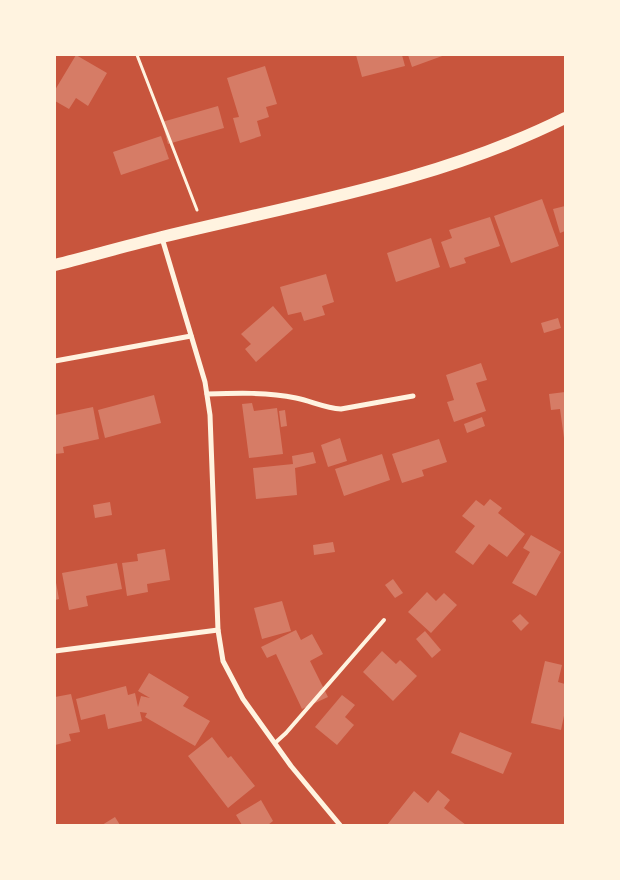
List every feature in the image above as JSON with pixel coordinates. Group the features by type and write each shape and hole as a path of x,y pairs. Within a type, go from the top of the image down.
{"main road":[{"path":"55,265 161,237 354,192 466,159 538,131 565,118"}],"street":[{"path":"161,237 207,394 212,434 218,630 222,655 228,673 274,743 340,825"},
{"path":"55,361 191,336"},
{"path":"207,394 256,393 296,398 330,408 341,409 413,396"},
{"path":"55,651 218,630"}],"lane":[{"path":"274,743 286,733 384,620"}],"path":[{"path":"137,55 202,228"}],"building":[{"path":"76,55 107,73 88,106 76,98 69,109 55,101 55,90"},
{"path":"356,55 402,55 405,66 362,77"},
{"path":"408,55 445,55 412,67"},
{"path":"265,66 277,104 266,107 269,117 257,121 261,136 240,143 233,118 239,117 227,78"},
{"path":"218,106 224,128 168,144 162,122"},
{"path":"161,136 169,159 121,175 113,152"},
{"path":"542,199 559,246 511,263 494,216"},
{"path":"565,206 565,231 560,233 553,209"},
{"path":"490,217 500,246 464,258 466,263 450,268 441,242 452,238 449,230"},
{"path":"431,238 440,267 396,282 387,253"},
{"path":"326,274 334,302 322,306 325,315 304,321 301,312 288,315 280,287"},
{"path":"273,306 293,329 256,362 245,349 251,344 241,334"},
{"path":"558,318 561,328 544,333 541,323"},
{"path":"481,363 487,380 476,383 486,411 454,422 447,402 454,400 446,375"},
{"path":"565,392 564,438 560,409 551,410 549,394"},
{"path":"154,395 161,423 105,438 98,410"},
{"path":"252,403 254,411 277,408 283,454 249,458 242,404"},
{"path":"93,407 99,439 63,447 64,453 55,454 55,415"},
{"path":"285,410 287,426 281,427 279,411"},
{"path":"482,417 485,426 467,433 464,424"},
{"path":"340,438 347,461 328,467 321,445"},
{"path":"439,439 447,462 422,470 424,476 402,483 392,454"},
{"path":"313,452 316,463 295,468 297,495 256,499 253,468 293,464 292,456"},
{"path":"382,454 390,480 344,496 335,469"},
{"path":"490,499 502,508 498,513 525,534 507,557 489,544 473,565 455,552 475,526 462,516 476,500 484,506"},
{"path":"110,502 112,515 95,518 93,505"},
{"path":"531,535 561,552 536,596 512,583 530,552 523,548"},
{"path":"333,542 335,552 314,555 313,545"},
{"path":"165,549 170,580 147,584 148,592 127,596 122,563 138,561 137,554"},
{"path":"117,563 122,589 86,596 88,606 69,610 62,573"},
{"path":"55,577 59,599 55,600"},
{"path":"393,579 403,593 395,598 385,585"},
{"path":"427,592 436,601 444,593 457,605 431,633 408,612"},
{"path":"282,601 291,631 262,639 254,608"},
{"path":"520,614 529,623 521,631 512,621"},
{"path":"296,630 301,640 312,634 323,654 310,661 328,697 302,709 276,654 267,658 261,647"},
{"path":"425,631 441,650 432,658 416,639"},
{"path":"382,651 396,664 400,660 417,676 393,701 363,672"},
{"path":"545,661 562,665 558,682 565,684 565,711 561,730 531,723"},
{"path":"149,673 189,697 183,706 210,721 195,746 145,717 147,713 140,712 142,721 108,729 105,714 81,720 76,699 126,686 128,695 135,693 138,707 141,696 150,698 138,691"},
{"path":"71,694 80,732 69,734 71,741 55,745 55,697"},
{"path":"342,695 355,705 345,717 354,725 337,745 315,727"},
{"path":"460,732 512,753 503,774 451,753"},
{"path":"212,737 228,758 231,756 255,786 228,808 188,756"},
{"path":"438,790 450,800 444,808 466,825 387,825 414,791 428,803"},
{"path":"261,800 273,821 268,825 242,825 236,815"},
{"path":"115,817 120,825 102,825"}]}
